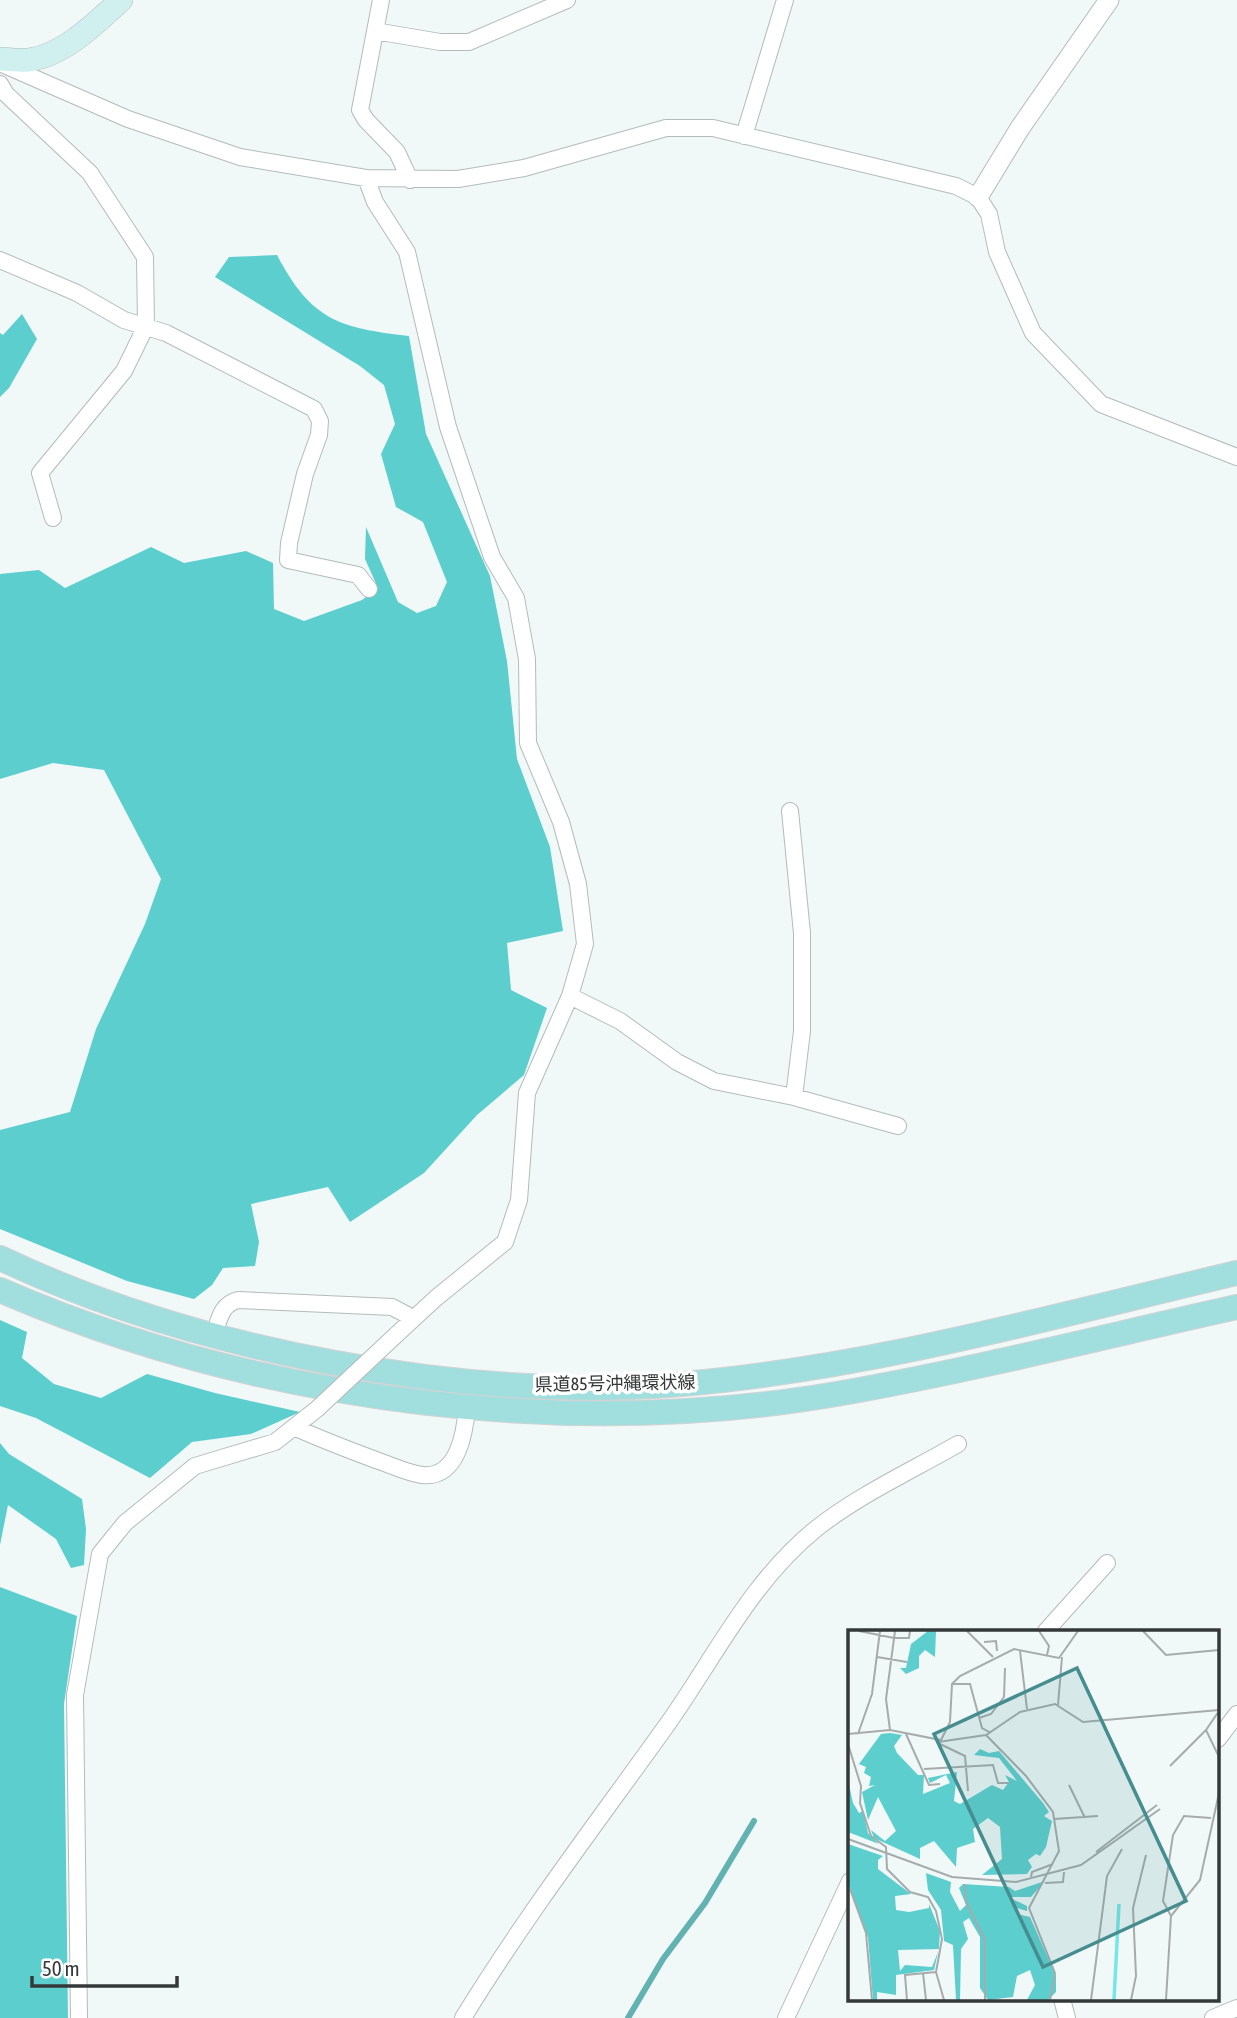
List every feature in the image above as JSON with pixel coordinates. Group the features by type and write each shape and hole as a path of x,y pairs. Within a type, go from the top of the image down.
{"main road":[{"path":"0,61 28,60 51,53 121,0"},
{"name":"県道85号沖縄環状線","path":"0,1258 48,1279 158,1319 301,1356 391,1372 516,1383 614,1386 691,1383 847,1362 1237,1273"},
{"name":"県道85号沖縄環状線","path":"0,1290 102,1329 212,1362 297,1382 467,1407 583,1413 680,1410 856,1391 1237,1307"}],"street":[{"path":"381,0 360,110 366,120 397,152 410,180"},
{"path":"375,31 440,42 469,42 567,0"},
{"path":"744,136 785,0"},
{"path":"978,197 1020,128 1109,0"},
{"path":"0,61 128,119 240,157 366,178 458,179 524,168 666,128 713,128 956,186 978,197 989,214 998,252 1033,333 1101,404 1237,457"},
{"path":"0,84 6,94 90,173 145,257 146,326 124,371 40,473 53,518"},
{"path":"79,2018 75,1695 100,1554 125,1523 195,1466 275,1442 296,1428 413,1318 505,1242 519,1200 527,1093 570,996 585,944 578,884 561,822 528,743 527,659 516,598 492,557 448,427 407,252 375,202 366,178"},
{"path":"0,260 77,293 124,320 166,332 314,409 320,421 319,435 305,474 289,542 288,560 358,575 369,589"},
{"path":"790,810 802,945 802,1031 794,1097"},
{"path":"570,996 620,1021 677,1062 714,1081 794,1097 898,1126"},
{"path":"214,1335 224,1307 229,1302 238,1300 392,1307 413,1318"},
{"path":"296,1428 333,1445 425,1476 452,1462 461,1446 467,1407"},
{"path":"463,2018 573,1850 670,1720 723,1636 762,1583 815,1530 837,1514 958,1444"},
{"path":"1047,1630 1107,1563"},
{"path":"1220,1736 1237,1714"},
{"path":"786,2018 848,1885"},
{"path":"1062,2000 1067,2018"},
{"path":"1213,2018 1237,2008"}],"shaded area":[{"path":"277,255 302,294 330,317 364,329 409,336 426,434 490,576 507,661 517,759 550,847 563,931 507,943 511,990 547,1008 524,1075 477,1115 424,1173 350,1222 328,1187 251,1204 259,1242 255,1266 223,1268 212,1285 194,1299 127,1281 0,1229 0,1130 70,1112 96,1029 145,924 161,879 104,770 53,763 0,779 0,574 39,570 65,588 151,547 184,563 246,551 273,563 274,609 304,621 362,600 378,588 365,559 366,527 398,602 417,613 436,606 447,582 423,522 396,507 381,454 395,424 384,385 360,366 215,277 229,257"},
{"path":"22,314 37,339 9,388 0,397 0,333 3,335"},
{"path":"0,1320 27,1332 22,1358 54,1384 101,1398 147,1374 300,1412 251,1434 192,1442 150,1478 36,1418 0,1406"},
{"path":"0,1443 9,1454 82,1499 86,1529 84,1565 71,1568 56,1539 8,1505 0,1545"},
{"path":"0,1587 77,1616 64,1704 68,2018 0,2018"}],"waterway":[{"path":"628,2018 663,1959 705,1903 754,1821"}]}
